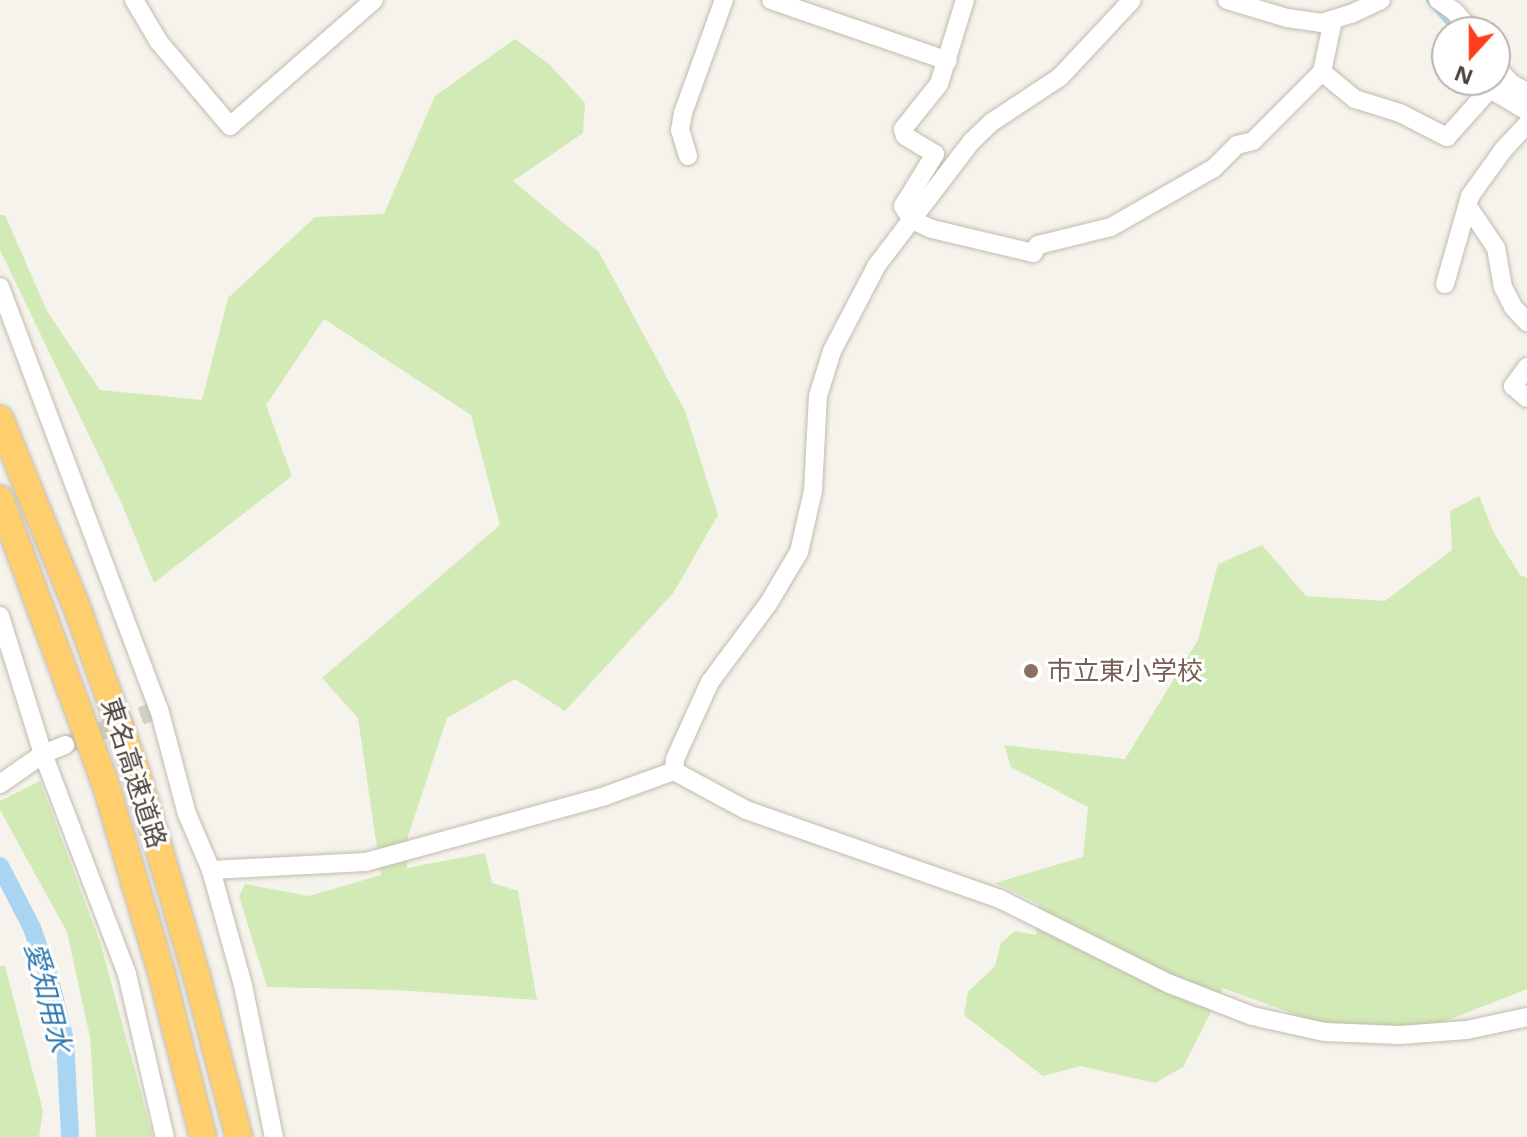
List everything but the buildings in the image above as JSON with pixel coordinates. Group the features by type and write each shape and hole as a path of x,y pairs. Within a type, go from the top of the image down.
{"highway":[{"name":"東名高速道路","path":"0,419 79,613 136,771 196,973 239,1137"},
{"name":"東名高速道路","path":"0,499 107,789 162,975 203,1137"}],"street":[{"path":"134,0 159,42 230,126 374,0"},
{"path":"688,156 680,130 683,113 724,0"},
{"path":"771,0 948,61"},
{"path":"965,0 939,84 903,129 905,136 935,154 903,206 912,220 970,239 1033,253 1038,245 1094,234 1214,168 1237,145 1253,141 1322,72 1333,20"},
{"path":"674,771 675,759 710,682 768,604 799,552 813,491 818,396 832,351 877,265 971,142 992,122 1060,77 1132,0"},
{"path":"1227,0 1287,18 1321,23 1381,0"},
{"path":"1438,0 1458,16"},
{"path":"1322,72 1355,99 1400,113 1447,137 1490,89 1527,111"},
{"path":"1511,79 1527,92"},
{"path":"1445,284 1470,196 1503,150 1527,124"},
{"path":"1469,208 1496,248 1503,287 1513,307 1527,322"},
{"path":"0,287 159,709 187,814 211,870 243,985 274,1137"},
{"path":"1527,367 1513,386 1527,398"},
{"path":"0,616 28,697 43,754 123,960 165,1137"},
{"path":"0,784 43,754 65,745"},
{"path":"211,870 366,862 605,796 674,771 746,810 1000,899 1170,984 1252,1016 1325,1032 1400,1035 1467,1030 1527,1017"}],"green space":[{"path":"515,39 549,64 585,103 583,133 513,181 599,252 685,411 718,515 674,592 565,711 515,679 447,718 408,836 407,868 485,853 492,883 518,891 537,1000 396,990 267,987 239,896 245,884 309,896 381,875 358,718 322,678 500,525 471,415 324,319 266,405 292,476 154,583 121,502 0,250 0,215 5,215 47,311 100,390 202,400 228,298 315,217 384,214 435,96"},
{"path":"1479,496 1494,533 1520,575 1527,578 1527,989 1423,1030 1359,1038 1223,988 1183,1067 1155,1083 1081,1066 1043,1076 964,1015 968,992 995,966 1001,943 1015,931 1036,935 1039,904 995,883 1083,857 1088,807 1011,767 1004,745 1125,759 1198,640 1218,564 1262,545 1306,596 1385,601 1452,550 1450,511"},
{"path":"40,781 101,945 153,1137 96,1137 90,1037 67,932 0,810 0,801"},
{"path":"0,966 5,966 43,1111 39,1137 0,1137"}],"waterway":[{"path":"1428,0 1442,16"},
{"name":"愛知用水","path":"0,866 32,928 50,980 65,1040 70,1137"}],"tunnel":[{"path":"65,745 159,709"}],"place":[{"name":"市立東小学校","path":"1031,671"}]}
